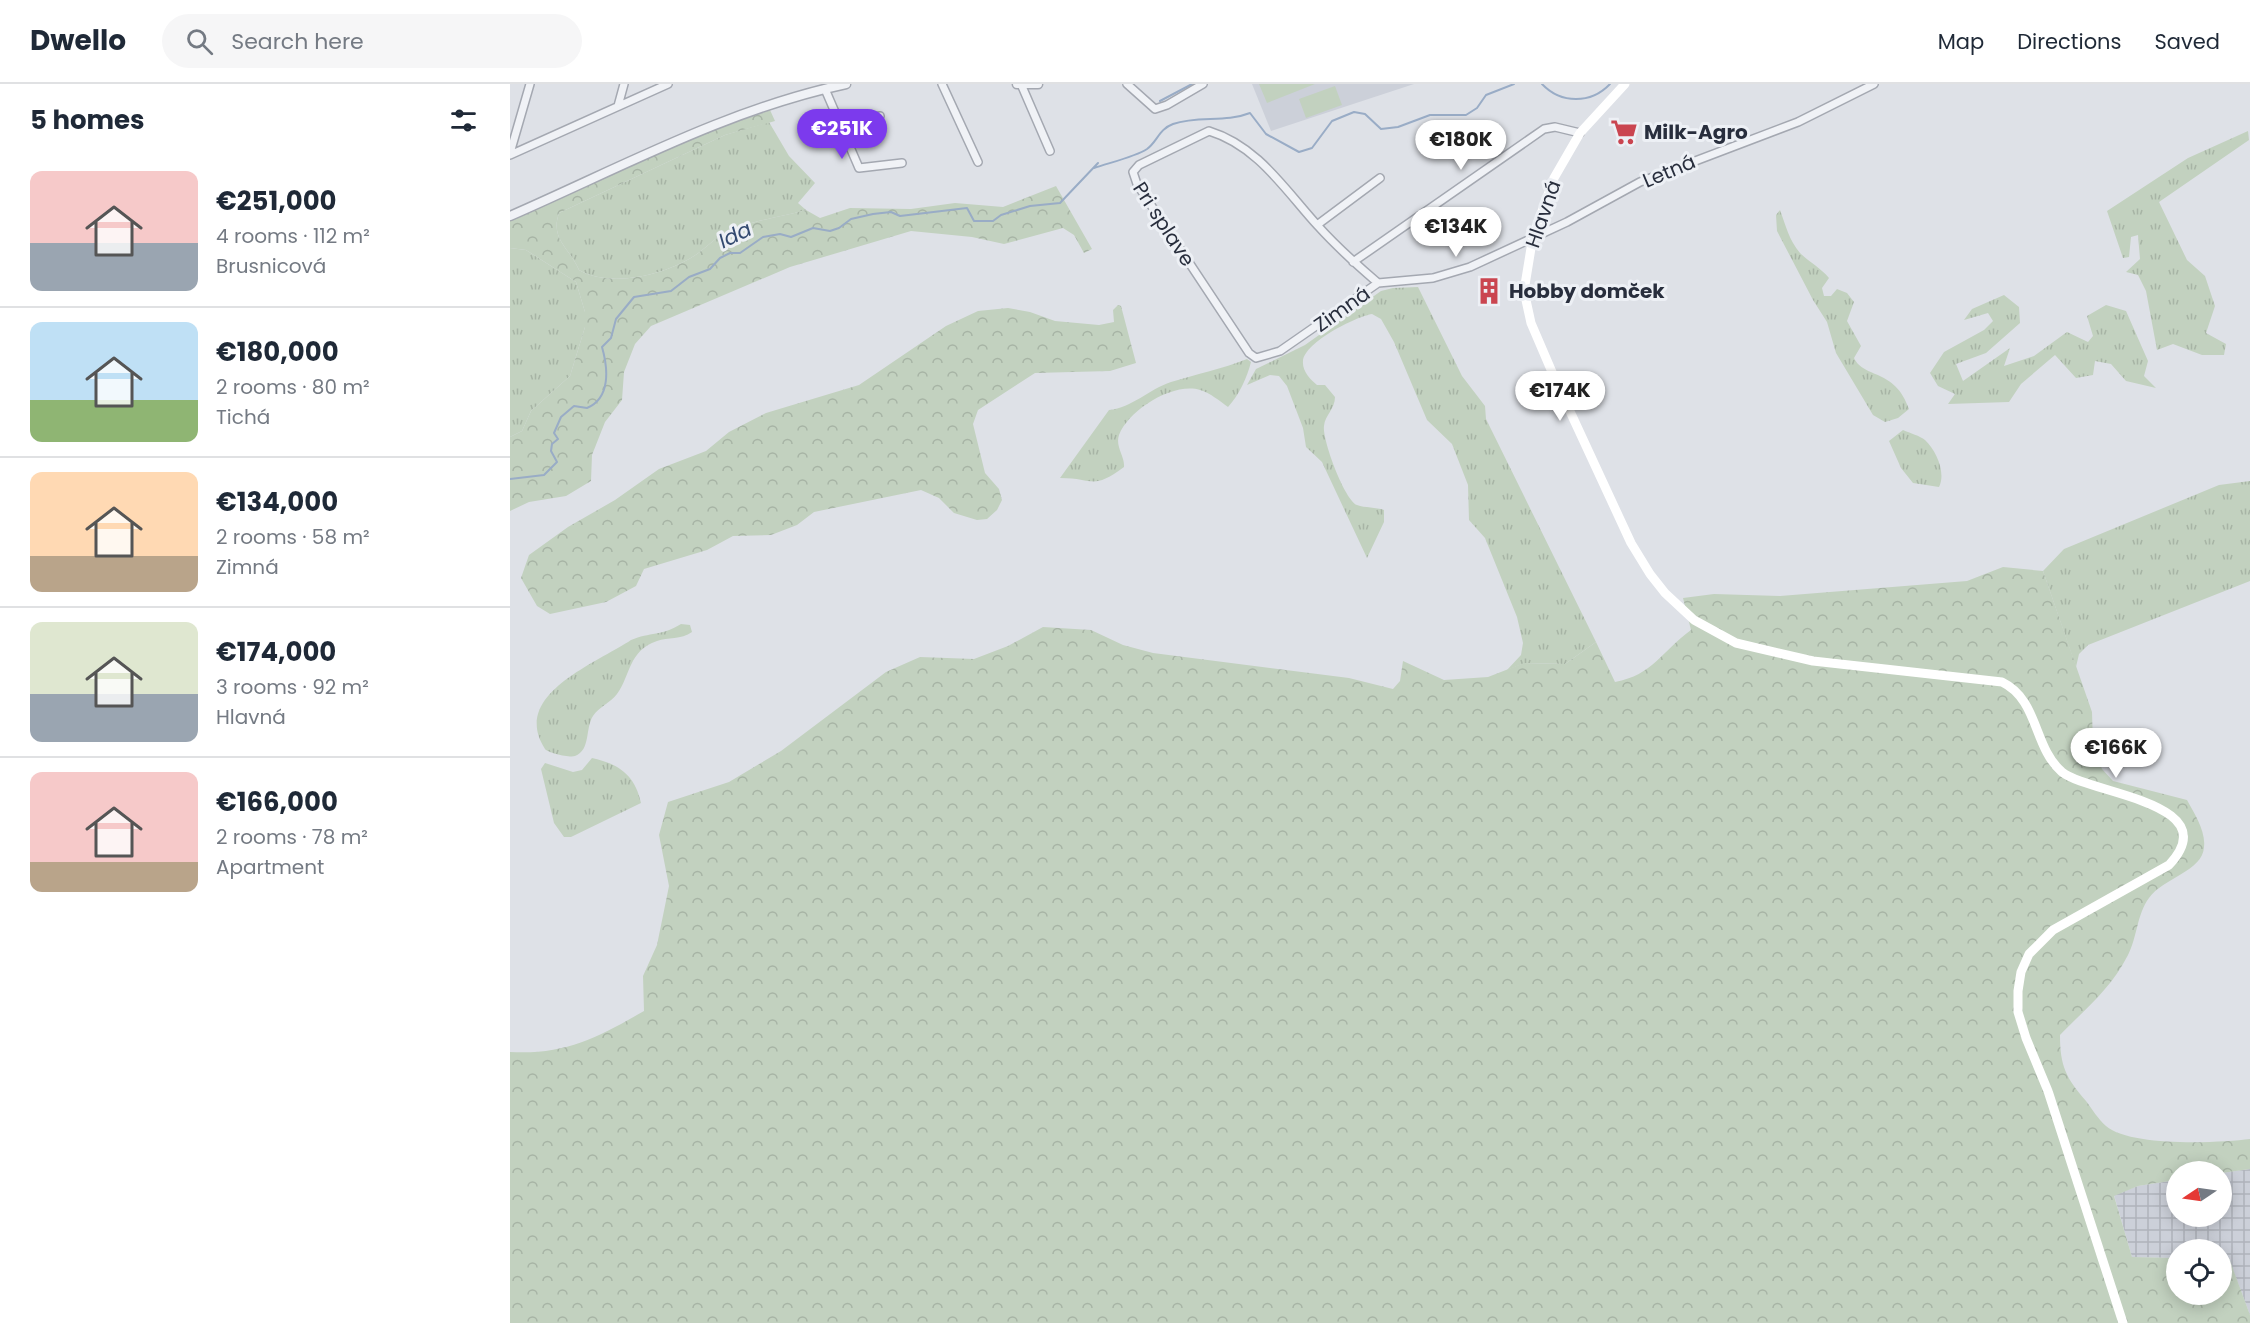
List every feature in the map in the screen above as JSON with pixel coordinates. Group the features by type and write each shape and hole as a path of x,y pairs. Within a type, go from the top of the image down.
{"main road":[{"name":"Hlavná","path":"1625,84 1580,133 1554,178 1533,236 1525,273 1527,307 1531,323 1563,395 1636,551 1665,593 1694,620 1736,643 1791,657 2002,682 2015,689 2027,704 2046,751 2062,772 2080,782 2162,808 2178,823 2182,842 2179,851 2169,865 2053,930 2030,954 2021,972 2018,991 2018,1012 2025,1038 2048,1091 2123,1323"}],"street":[{"path":"510,154 530,84"},
{"path":"618,106 624,84"},
{"path":"510,154 668,84"},
{"path":"510,216 700,130 846,84"},
{"path":"942,84 978,162"},
{"path":"1038,84 1019,84 1050,150"},
{"path":"1127,84 1155,109 1167,105 1203,84"},
{"name":"Letná","path":"1533,236 1567,222 1640,182 1798,122 1874,84"},
{"path":"825,89 859,168 902,163"},
{"path":"838,121 880,116"},
{"path":"1353,262 1544,129 1555,127 1580,133"},
{"name":"Pri splave","path":"1256,358 1249,353 1137,184 1133,172 1139,165 1209,131 1238,143 1256,155 1317,225 1353,262 1378,283"},
{"path":"1317,225 1380,178"},
{"name":"Zimná","path":"1256,358 1280,351 1378,283 1411,282 1457,271 1490,258 1533,236"}],"shaded area":[{"path":"1252,84 1414,84 1271,131"},
{"path":"2250,1169 2250,1315 2232,1267 2232,1239 2166,1239 2166,1258 2132,1257 2114,1195 2138,1186 2166,1182 2166,1227 2232,1227 2232,1172"}],"green space":[{"path":"1259,84 1315,84 1267,103"},
{"path":"1335,86 1342,105 1306,118 1299,99"},
{"path":"770,110 775,121 725,135 559,213 557,230 559,236 579,270 592,276 623,279 656,273 685,261 735,228 806,210 820,218 850,208 911,209 955,203 1003,207 1056,186 1092,249 1084,253 1074,235 1063,228 1004,244 972,237 911,231 790,267 651,326 635,344 624,372 622,400 605,422 592,455 591,481 566,496 529,502 510,511 510,437 522,431 531,411 570,376 585,327 585,312 576,282 526,250 510,248 510,220 694,137"},
{"path":"769,122 789,156 815,183 798,203 806,210 735,228 685,261 656,273 623,279 592,276 579,270 559,236 557,222 559,213 725,135"},
{"path":"2248,131 2249,140 2159,202 2187,260 2205,276 2215,306 2206,333 2226,344 2224,355 2202,355 2173,344 2157,350 2146,291 2138,275 2126,272 2140,259 2138,235 2131,237 2129,257 2123,258 2107,211 2188,158"},
{"path":"1780,210 1796,248 1829,278 1822,288 1824,296 1831,296 1837,289 1847,293 1854,302 1847,321 1861,346 1854,358 1865,369 1888,380 1903,396 1909,409 1898,418 1885,422 1873,415 1836,353 1827,322 1777,231 1776,215"},
{"path":"510,248 526,250 576,282 585,312 585,327 570,376 531,411 522,431 510,437"},
{"path":"1418,287 1462,376 1485,406 1486,419 1596,642 1565,664 1525,663 1507,670 1521,655 1523,643 1517,617 1485,538 1469,520 1468,485 1452,444 1427,420 1394,342 1381,319 1372,314 1343,325 1312,346 1303,361 1309,377 1317,385 1325,385 1335,397 1325,422 1324,433 1340,481 1357,505 1384,510 1384,522 1367,558 1322,462 1306,447 1303,428 1287,386 1279,376 1270,375 1247,385 1256,369 1305,345 1381,291"},
{"path":"2004,295 2019,307 2020,323 1986,353 1956,364 1963,381 2010,348 2004,366 2034,356 2067,332 2088,342 2093,336 2087,316 2106,305 2126,311 2148,361 2144,376 2156,388 2126,381 2111,364 2095,361 2093,375 2076,378 2055,355 2021,384 2009,402 1948,404 1955,394 1938,386 1930,373 1944,352 1984,330 1993,321 1988,313 1964,320 1972,309"},
{"path":"1118,305 1121,306 1136,363 1110,371 1035,373 978,410 973,424 985,473 999,489 1002,500 997,510 987,519 977,520 954,513 939,498 921,490 814,512 797,525 771,535 733,536 707,550 644,569 636,586 606,602 550,614 537,606 521,578 529,555 568,527 615,500 659,469 706,451 729,432 766,413 859,385 946,326 978,311 1008,308 1030,312 1055,321 1099,325 1114,322 1113,310"},
{"path":"1247,359 1251,362 1247,374 1239,392 1228,407 1200,390 1177,390 1165,394 1142,408 1124,426 1118,439 1124,467 1105,479 1093,482 1060,478 1109,410 1125,406 1171,382"},
{"path":"1903,430 1923,439 1933,450 1941,469 1939,487 1913,483 1901,468 1889,441"},
{"path":"2250,481 2250,581 2088,645 2079,654 2076,667 2043,571 2064,549 2219,485"},
{"path":"2003,567 2043,571 2092,712 2093,745 2102,769 2113,781 2187,800 2201,829 2204,841 2202,855 2190,868 2163,885 2149,898 2142,911 2131,948 2121,967 2097,998 2060,1035 2060,1046 2069,1078 2103,1123 2118,1133 2175,1142 2250,1139 2250,1169 2232,1172 2232,1161 2166,1161 2166,1182 2138,1186 2114,1196 2132,1257 2166,1258 2166,1305 2232,1305 2232,1266 2250,1315 2250,1323 510,1323 510,1052 548,1051 580,1043 644,1011 643,976 657,945 669,886 659,835 668,802 729,782 781,751 886,672 920,657 974,659 1008,646 1043,627 1091,630 1123,645 1153,653 1349,678 1393,689 1400,681 1403,661 1444,680 1488,677 1524,663 1565,664 1596,642 1615,682 1628,679 1648,668 1691,630 1683,598 1714,594 1780,596 1967,581"},
{"path":"681,624 690,625 692,632 657,641 648,645 635,657 622,687 593,716 586,744 580,753 569,756 554,754 545,749 537,730 539,713 547,697 561,683 631,640"},
{"path":"592,758 618,767 624,772 635,785 641,803 571,837 564,837 554,823 541,769 545,763 573,772 582,770"}],"waterway":[{"path":"1160,101 1192,84"},
{"name":"Ida","path":"1094,168 1142,152 1164,129 1182,121 1231,118 1250,113 1266,134 1299,152 1312,148 1332,121 1354,112 1365,114 1381,129 1398,127 1430,115 1466,115 1477,108 1486,95 1514,84"},
{"name":"Ida","path":"1542,84 1558,95 1576,99 1594,95 1610,84"},
{"name":"Ida","path":"510,479 544,475 557,462 551,451 552,444 558,439 554,433 561,417 574,406 587,408 600,397 606,382 606,364 602,347 611,338 616,319 634,297 671,291 689,277 710,269 720,258 730,253 740,253 763,237 780,234 791,237 813,228 830,231 839,228 851,219 873,214 891,212 900,216 967,208 974,221 993,221 1001,215 1030,206 1060,203 1098,163"}],"place":[{"name":"Milk-Agro","path":"1624,132"},
{"name":"Hobby domček","path":"1489,291"}]}
